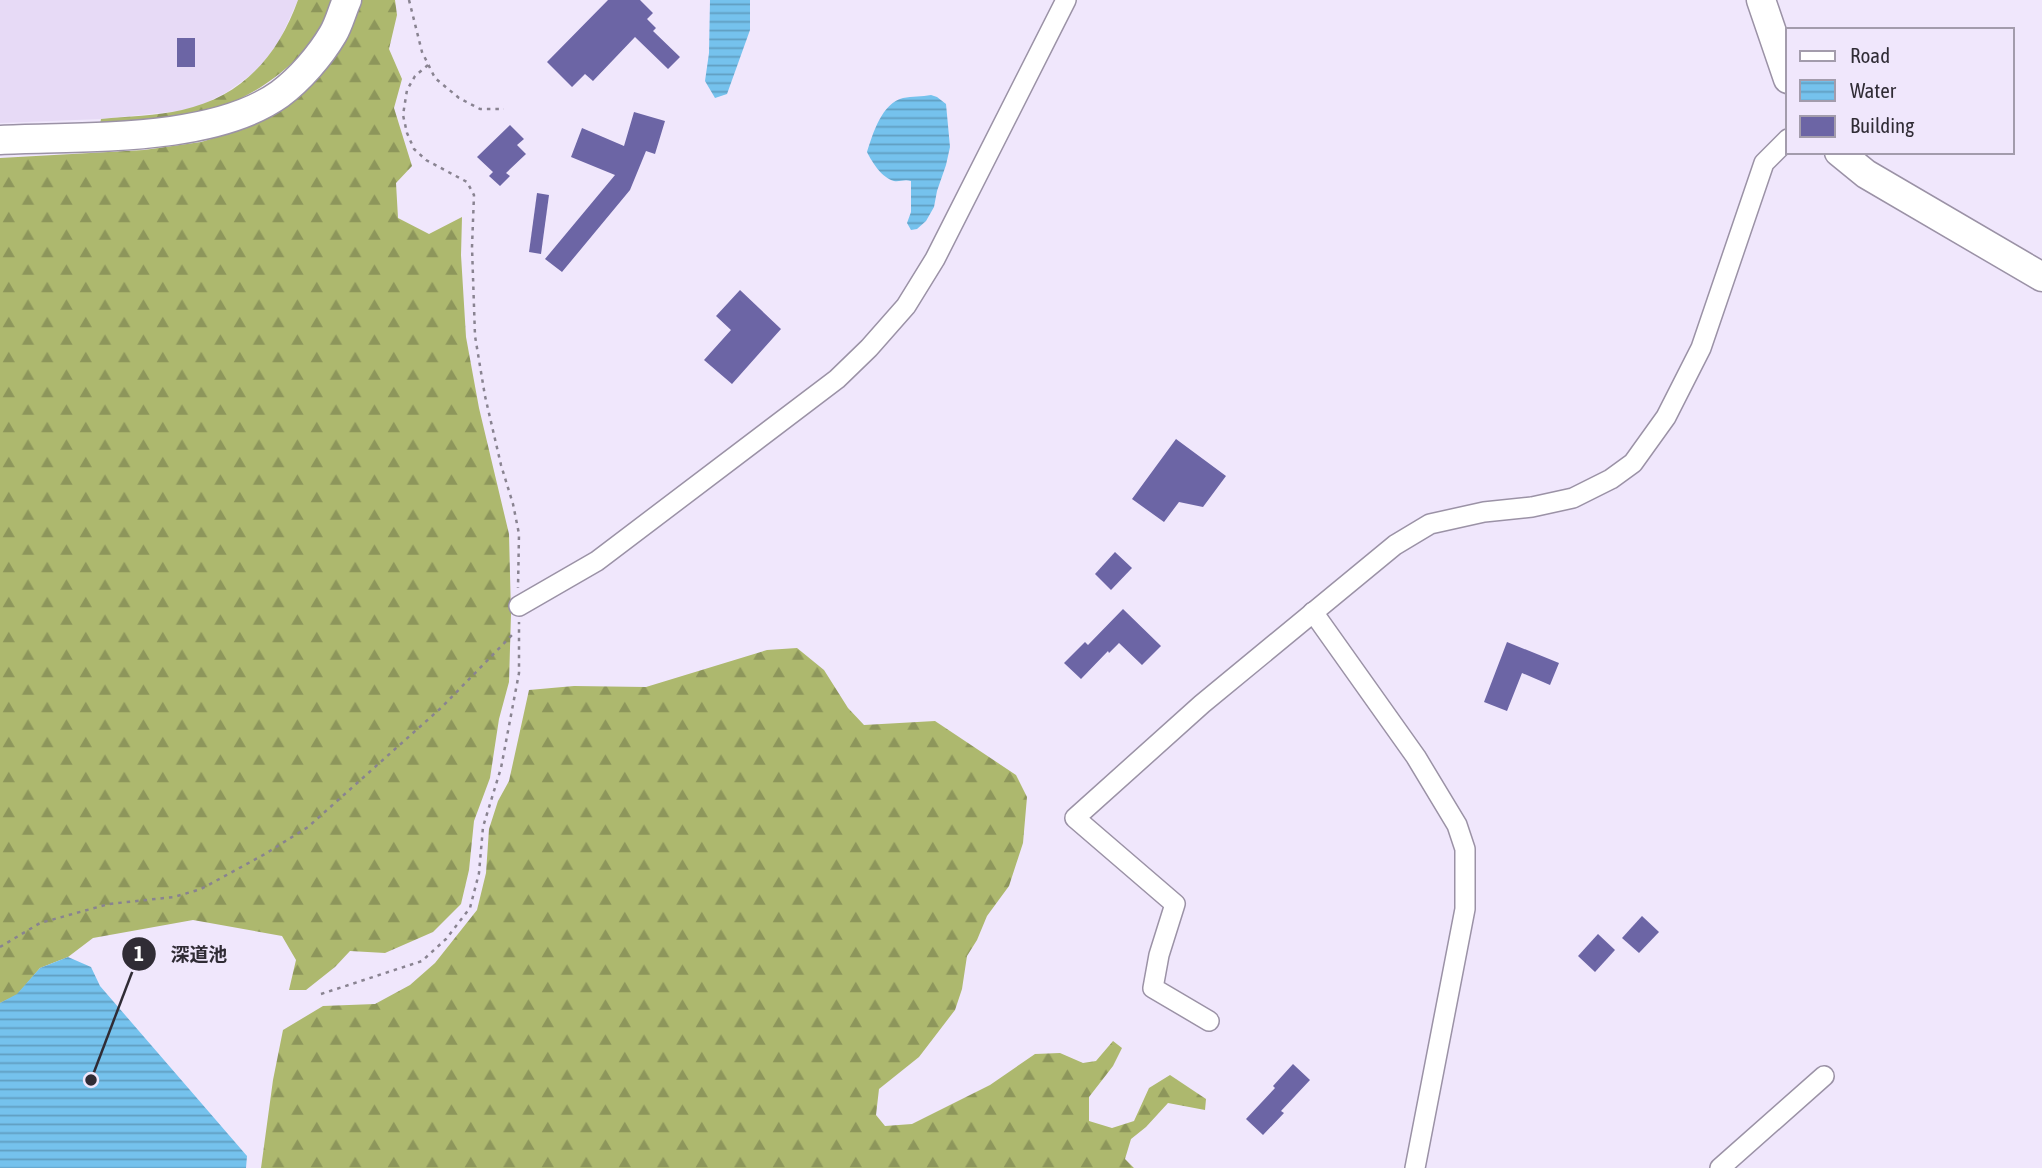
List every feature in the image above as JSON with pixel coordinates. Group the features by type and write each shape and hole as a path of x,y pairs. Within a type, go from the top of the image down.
{"street":[{"path":"0,140 143,133 200,127 240,115 279,94 308,68 333,34 347,0"},
{"path":"519,606 597,561 836,379 869,348 906,306 935,259 1066,0"},
{"path":"1761,0 1786,73"},
{"path":"1209,1021 1153,988 1159,955 1175,904 1075,818 1202,704 1395,545 1430,524 1483,512 1532,507 1573,498 1611,479 1633,463 1666,417 1701,348 1764,163 1786,141"},
{"path":"1841,154 1866,174 2042,277"},
{"path":"1313,612 1416,757 1457,825 1465,849 1465,909 1415,1168"},
{"path":"1720,1168 1824,1076"}],"path":[{"path":"409,0 422,52 435,78 459,98 480,109 504,109"},
{"path":"321,994 422,961 446,939 470,908 479,873 483,827 501,768 519,673 519,534 485,396 475,336 472,247 474,195 467,182 425,160 414,149 403,115 407,90 415,76 428,65"},
{"path":"0,947 40,923 109,904 174,897 201,889 265,854 308,827 442,707 514,633"}],"shaded area":[{"path":"0,0 298,0 278,44 259,69 227,92 202,105 179,111 101,119 0,123"}],"green space":[{"path":"298,0 333,0 310,44 273,79 252,93 205,113 182,119 100,124 101,119 182,110 223,95 255,71 268,56 280,39"},
{"path":"359,0 395,0 397,15 389,49 402,79 394,108 412,166 396,183 398,218 429,234 462,217 461,255 466,337 479,408 509,534 509,682 499,719 490,778 474,821 469,870 461,904 433,932 385,953 350,951 306,990 289,990 296,960 282,936 193,920 93,938 68,957 40,968 17,995 0,1003 0,158 144,150 201,142 247,128 285,102"},
{"path":"797,648 824,670 848,708 864,725 935,721 1016,775 1027,797 1023,843 1009,886 987,916 967,956 962,989 955,1010 919,1057 879,1089 876,1115 885,1126 912,1124 990,1085 1035,1054 1060,1053 1083,1063 1096,1061 1113,1041 1122,1048 1113,1066 1089,1097 1089,1121 1112,1128 1134,1121 1149,1088 1170,1075 1206,1099 1205,1110 1168,1103 1131,1139 1125,1159 1134,1168 261,1168 283,1030 323,1006 375,1004 410,985 435,963 477,910 486,873 489,829 498,801 509,781 529,690 574,686 646,687 767,650"}],"water":[{"path":"710,0 750,0 750,30 727,94 715,98 705,81 709,53"},
{"path":"931,95 946,104 950,147 934,207 926,221 917,229 911,230 907,223 911,212 911,181 894,181 885,177 867,152 879,120 889,106 903,98"},
{"path":"68,957 91,967 100,986 247,1156 246,1168 0,1168 0,1003 17,994 40,968"}],"building":[{"path":"608,0 640,0 653,13 647,19 656,28 653,31 680,57 668,69 635,37 593,81 585,74 572,87 547,62"},
{"path":"177,38 195,38 195,67 177,67"},
{"path":"634,112 665,121 655,154 646,151 630,190 562,272 545,259 615,175 571,157 582,128 624,146"},
{"path":"510,125 524,139 517,145 526,154 506,173 510,176 500,186 489,176 493,172 477,157"},
{"path":"537,193 549,195 541,254 529,252"},
{"path":"740,290 781,329 732,384 704,360 731,330 716,316"},
{"path":"1176,439 1226,476 1203,507 1179,502 1164,522 1132,499"},
{"path":"1115,552 1132,568 1111,590 1095,574"},
{"path":"1123,609 1161,646 1142,665 1119,643 1081,679 1064,663 1085,642 1088,645"},
{"path":"1507,642 1559,663 1550,685 1522,673 1507,711 1484,702"},
{"path":"1642,916 1659,932 1639,953 1622,938"},
{"path":"1598,934 1615,950 1595,972 1578,956"},
{"path":"1293,1064 1310,1080 1263,1135 1246,1119"}],"place":[{"name":"深道池","path":"91,1080"}]}
